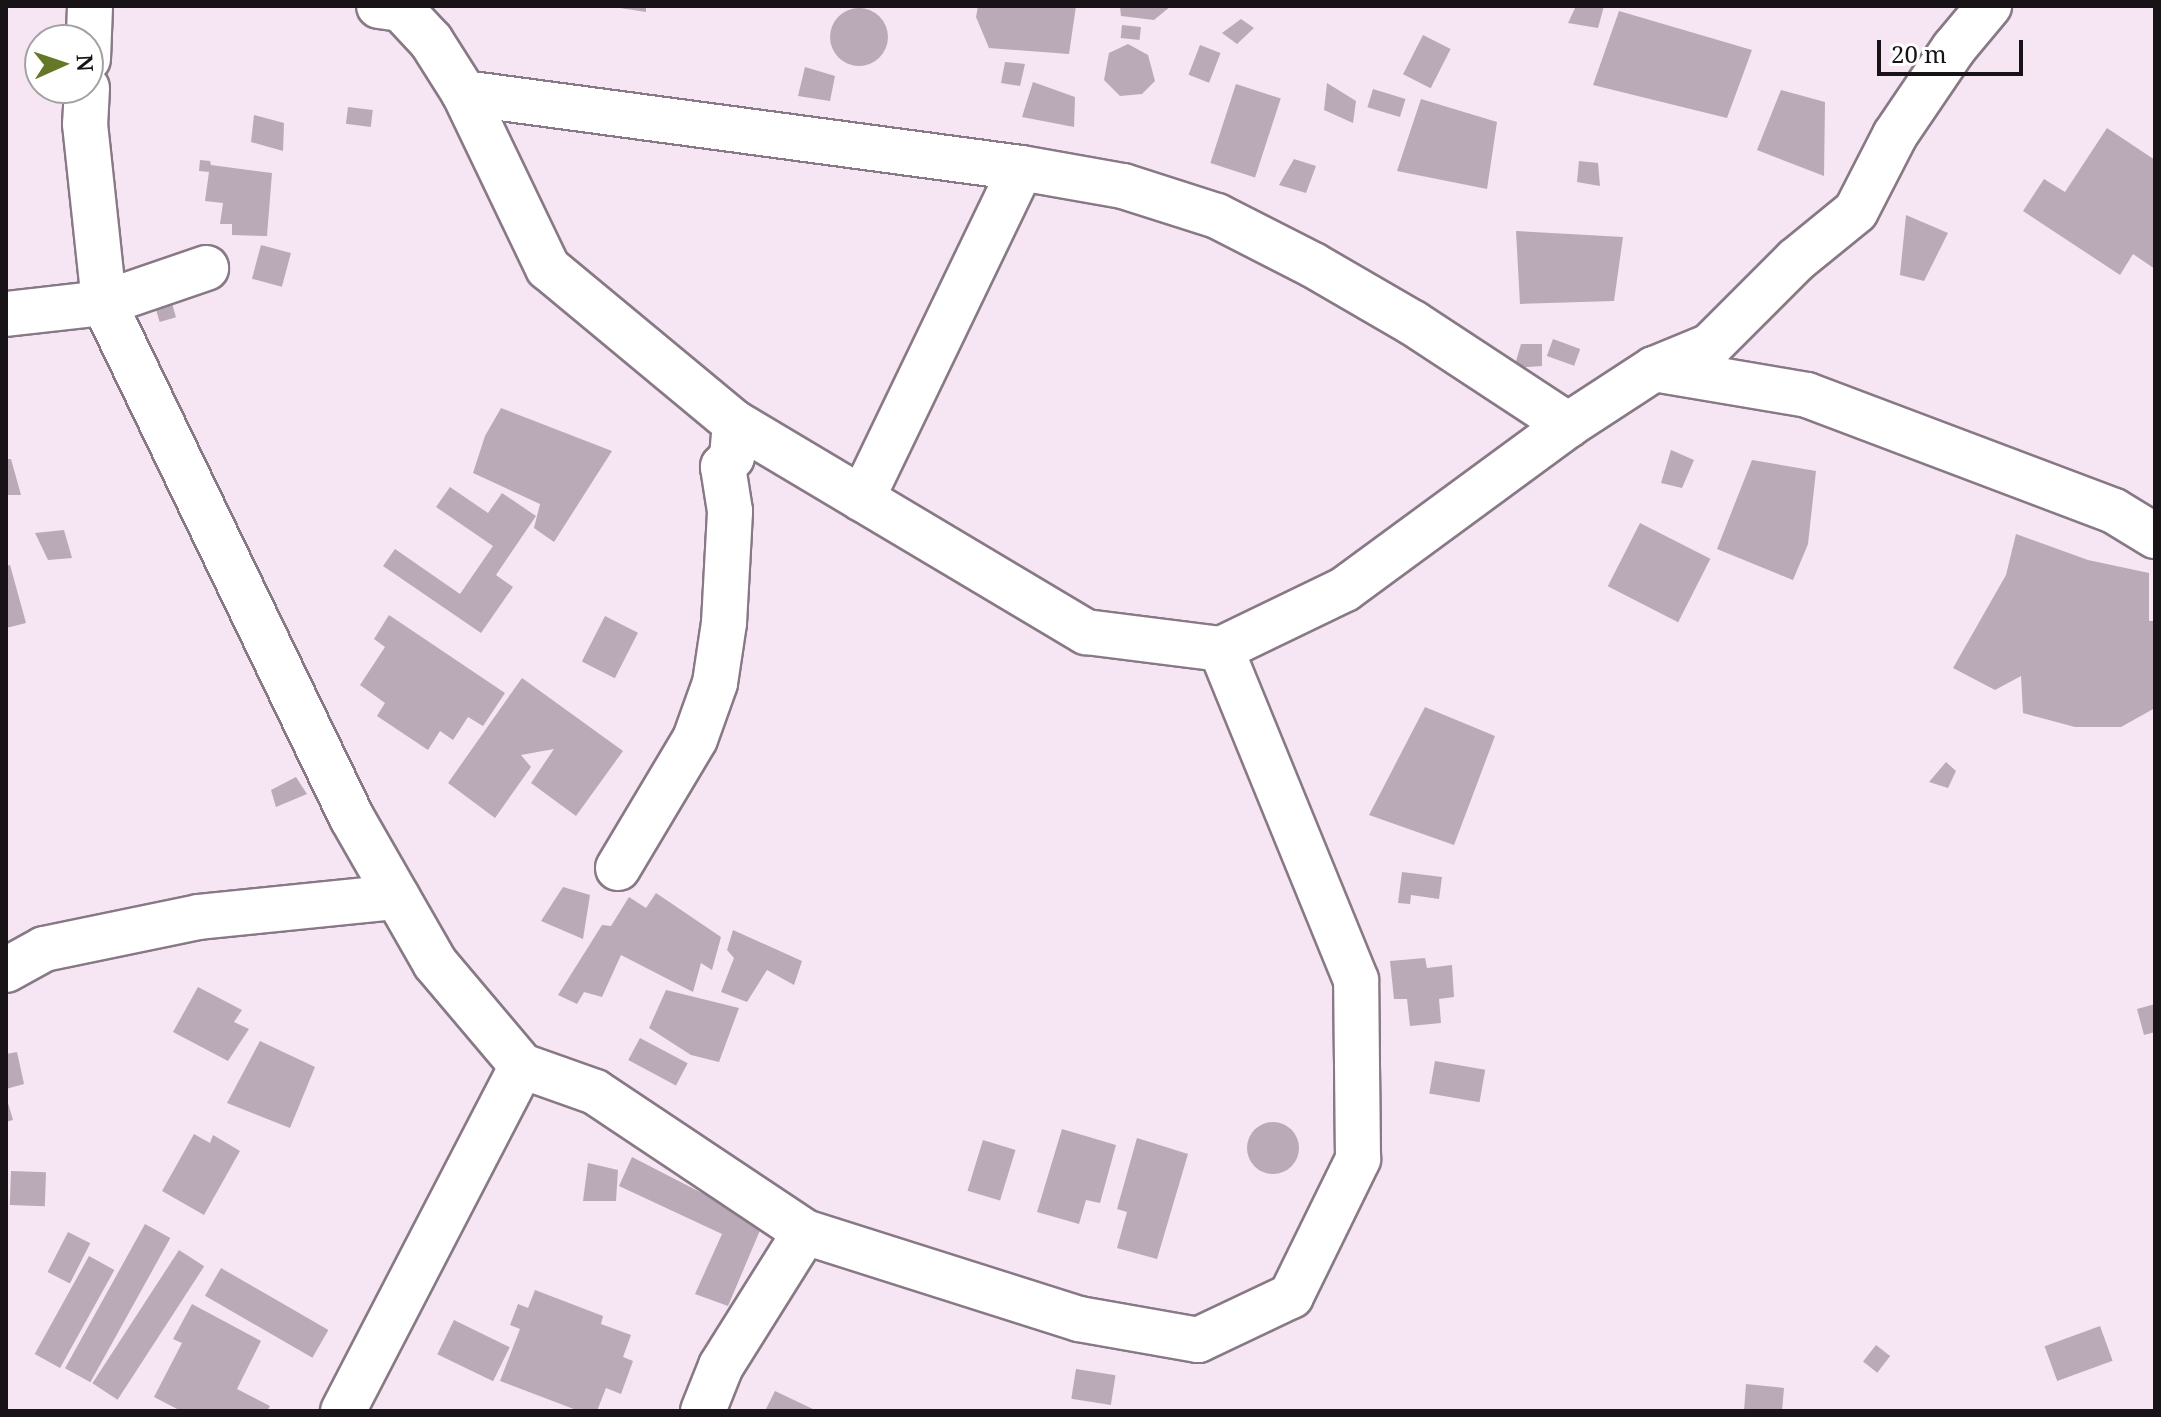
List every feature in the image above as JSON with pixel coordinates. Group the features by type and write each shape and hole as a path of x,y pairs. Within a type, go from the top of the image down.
{"street":[{"path":"394,7 431,41 464,93 548,268 735,423 1086,632 1221,649 1345,589 1568,425 1654,369 1710,346 1796,260 1856,211 1895,135 1954,48 1989,6"},
{"path":"464,93 1021,168 1123,186 1217,216 1413,323 1568,425"},
{"path":"86,104 85,124 104,303 352,818 435,963 522,1066 595,1092 805,1232 1079,1319 1198,1340 1291,1296 1358,1159 1356,980 1221,649"},
{"path":"862,499 1021,168"},
{"path":"6,314 104,303 206,268"},
{"path":"1654,369 1807,395 2114,511 2155,536"},
{"path":"618,868 695,739 715,683 724,623 730,511 723,467 732,457 735,423"},
{"path":"6,970 44,949 199,917 397,897"},
{"path":"343,1411 522,1066"},
{"path":"703,1411 721,1366 805,1232"}],"building":[{"path":"646,6 646,12 620,8"},
{"path":"978,6 1076,6 1069,54 989,48 976,17"},
{"path":"1120,6 1171,6 1154,20 1121,16"},
{"path":"1576,6 1604,6 1598,28 1568,23"},
{"path":"859,8 870,10 879,17 886,26 886,48 879,57 870,64 859,66 848,64 839,57 832,48 830,37 832,26 839,17 848,10"},
{"path":"1619,11 1752,50 1727,118 1593,85"},
{"path":"1241,19 1254,28 1237,44 1222,33"},
{"path":"1122,25 1141,27 1140,40 1121,38"},
{"path":"1423,35 1451,49 1431,88 1403,74"},
{"path":"1128,44 1148,55 1155,81 1142,94 1120,96 1104,80 1109,53"},
{"path":"1200,45 1221,53 1209,83 1189,75"},
{"path":"1005,62 1025,64 1020,86 1001,83"},
{"path":"805,67 835,76 830,101 798,96"},
{"path":"1033,82 1075,97 1074,127 1022,117"},
{"path":"1327,83 1356,101 1353,123 1324,110"},
{"path":"1236,84 1281,99 1255,177 1210,163"},
{"path":"1373,89 1406,99 1400,117 1367,107"},
{"path":"1781,90 1825,102 1824,176 1757,150"},
{"path":"1421,99 1497,122 1487,189 1397,171"},
{"path":"348,107 373,110 371,127 346,124"},
{"path":"254,115 284,123 283,151 251,142"},
{"path":"2107,128 2155,160 2155,269 2133,254 2120,275 2023,211 2044,179 2065,192"},
{"path":"1294,159 1316,166 1306,193 1279,185"},
{"path":"200,160 210,161 211,165 272,173 267,236 232,235 232,224 220,224 223,203 205,201 209,172 199,171"},
{"path":"1579,161 1598,163 1600,186 1577,182"},
{"path":"1906,215 1948,233 1924,281 1900,275"},
{"path":"1516,231 1623,237 1614,301 1520,304"},
{"path":"261,245 291,253 282,287 252,279"},
{"path":"171,300 176,317 160,322 155,305"},
{"path":"1553,339 1580,349 1574,366 1547,356"},
{"path":"1521,344 1542,344 1542,366 1514,368"},
{"path":"501,408 612,451 554,542 534,528 540,504 473,473 485,436"},
{"path":"1671,450 1694,460 1682,488 1661,483"},
{"path":"6,459 11,459 21,495 6,495"},
{"path":"1752,460 1816,471 1808,544 1793,580 1717,549"},
{"path":"450,487 488,513 502,493 536,516 496,575 513,587 481,633 383,566 395,549 460,594 493,546 436,507"},
{"path":"1640,523 1710,559 1678,622 1608,586"},
{"path":"64,530 72,558 48,560 35,533"},
{"path":"2016,534 2088,560 2149,573 2149,621 2155,621 2155,708 2121,727 2075,727 2023,713 2021,676 1995,690 1953,668 2006,575"},
{"path":"10,565 26,623 6,628 6,566"},
{"path":"389,615 505,693 483,726 468,717 453,740 440,731 428,750 377,716 385,703 360,685 385,647 374,639"},
{"path":"605,616 638,633 615,678 582,661"},
{"path":"522,678 623,751 576,816 531,783 554,749 521,755 531,767 495,818 448,783"},
{"path":"1425,707 1495,736 1454,845 1369,815"},
{"path":"1946,762 1956,771 1948,788 1929,782"},
{"path":"296,777 307,794 276,807 271,790"},
{"path":"1402,872 1442,877 1439,899 1411,895 1410,904 1398,903"},
{"path":"563,887 590,895 583,939 541,921"},
{"path":"656,893 721,937 712,970 701,963 693,992 621,955 602,997 584,992 577,1004 558,995 602,925 611,926 629,897 646,908"},
{"path":"733,930 802,961 794,985 767,970 747,1002 721,992 734,958 727,950"},
{"path":"1425,958 1427,968 1452,965 1454,997 1439,999 1441,1023 1410,1026 1407,999 1394,999 1390,961"},
{"path":"198,987 242,1010 234,1022 249,1029 228,1061 173,1032"},
{"path":"666,990 739,1008 719,1062 691,1055 649,1028"},
{"path":"2155,1004 2155,1032 2144,1035 2137,1009"},
{"path":"640,1038 688,1063 676,1085 628,1060"},
{"path":"260,1041 315,1067 290,1128 227,1103"},
{"path":"17,1052 24,1084 6,1089 6,1054"},
{"path":"1435,1061 1485,1070 1479,1102 1429,1093"},
{"path":"6,1096 13,1120 6,1122"},
{"path":"1273,1122 1291,1130 1299,1148 1291,1166 1273,1174 1255,1166 1247,1148 1255,1130"},
{"path":"1062,1129 1116,1145 1100,1203 1086,1200 1079,1224 1037,1212"},
{"path":"194,1134 210,1143 213,1135 240,1151 204,1215 162,1191"},
{"path":"1137,1138 1188,1154 1157,1259 1117,1248 1127,1212 1117,1209"},
{"path":"983,1140 1016,1150 1000,1201 968,1191"},
{"path":"632,1157 735,1210 764,1221 728,1306 695,1294 722,1234 619,1186"},
{"path":"588,1163 618,1170 616,1201 583,1201"},
{"path":"11,1171 46,1172 45,1206 10,1205"},
{"path":"145,1224 170,1238 90,1382 65,1368"},
{"path":"68,1232 90,1243 70,1283 48,1272"},
{"path":"179,1250 204,1266 118,1400 92,1383"},
{"path":"89,1256 114,1270 60,1368 35,1354"},
{"path":"221,1268 328,1330 312,1358 205,1296"},
{"path":"535,1290 603,1316 601,1324 631,1335 623,1357 633,1361 621,1394 606,1388 597,1411 579,1411 500,1381 520,1329 510,1325 518,1304 528,1308"},
{"path":"192,1304 261,1341 237,1389 270,1406 267,1411 181,1411 154,1397 182,1343 173,1339"},
{"path":"454,1320 510,1347 493,1381 437,1354"},
{"path":"2100,1326 2113,1361 2057,1381 2045,1346"},
{"path":"1876,1345 1890,1356 1877,1373 1863,1362"},
{"path":"1076,1369 1116,1375 1111,1405 1071,1399"},
{"path":"1746,1384 1784,1388 1782,1411 1744,1411"},
{"path":"775,1391 817,1411 765,1411"}]}
